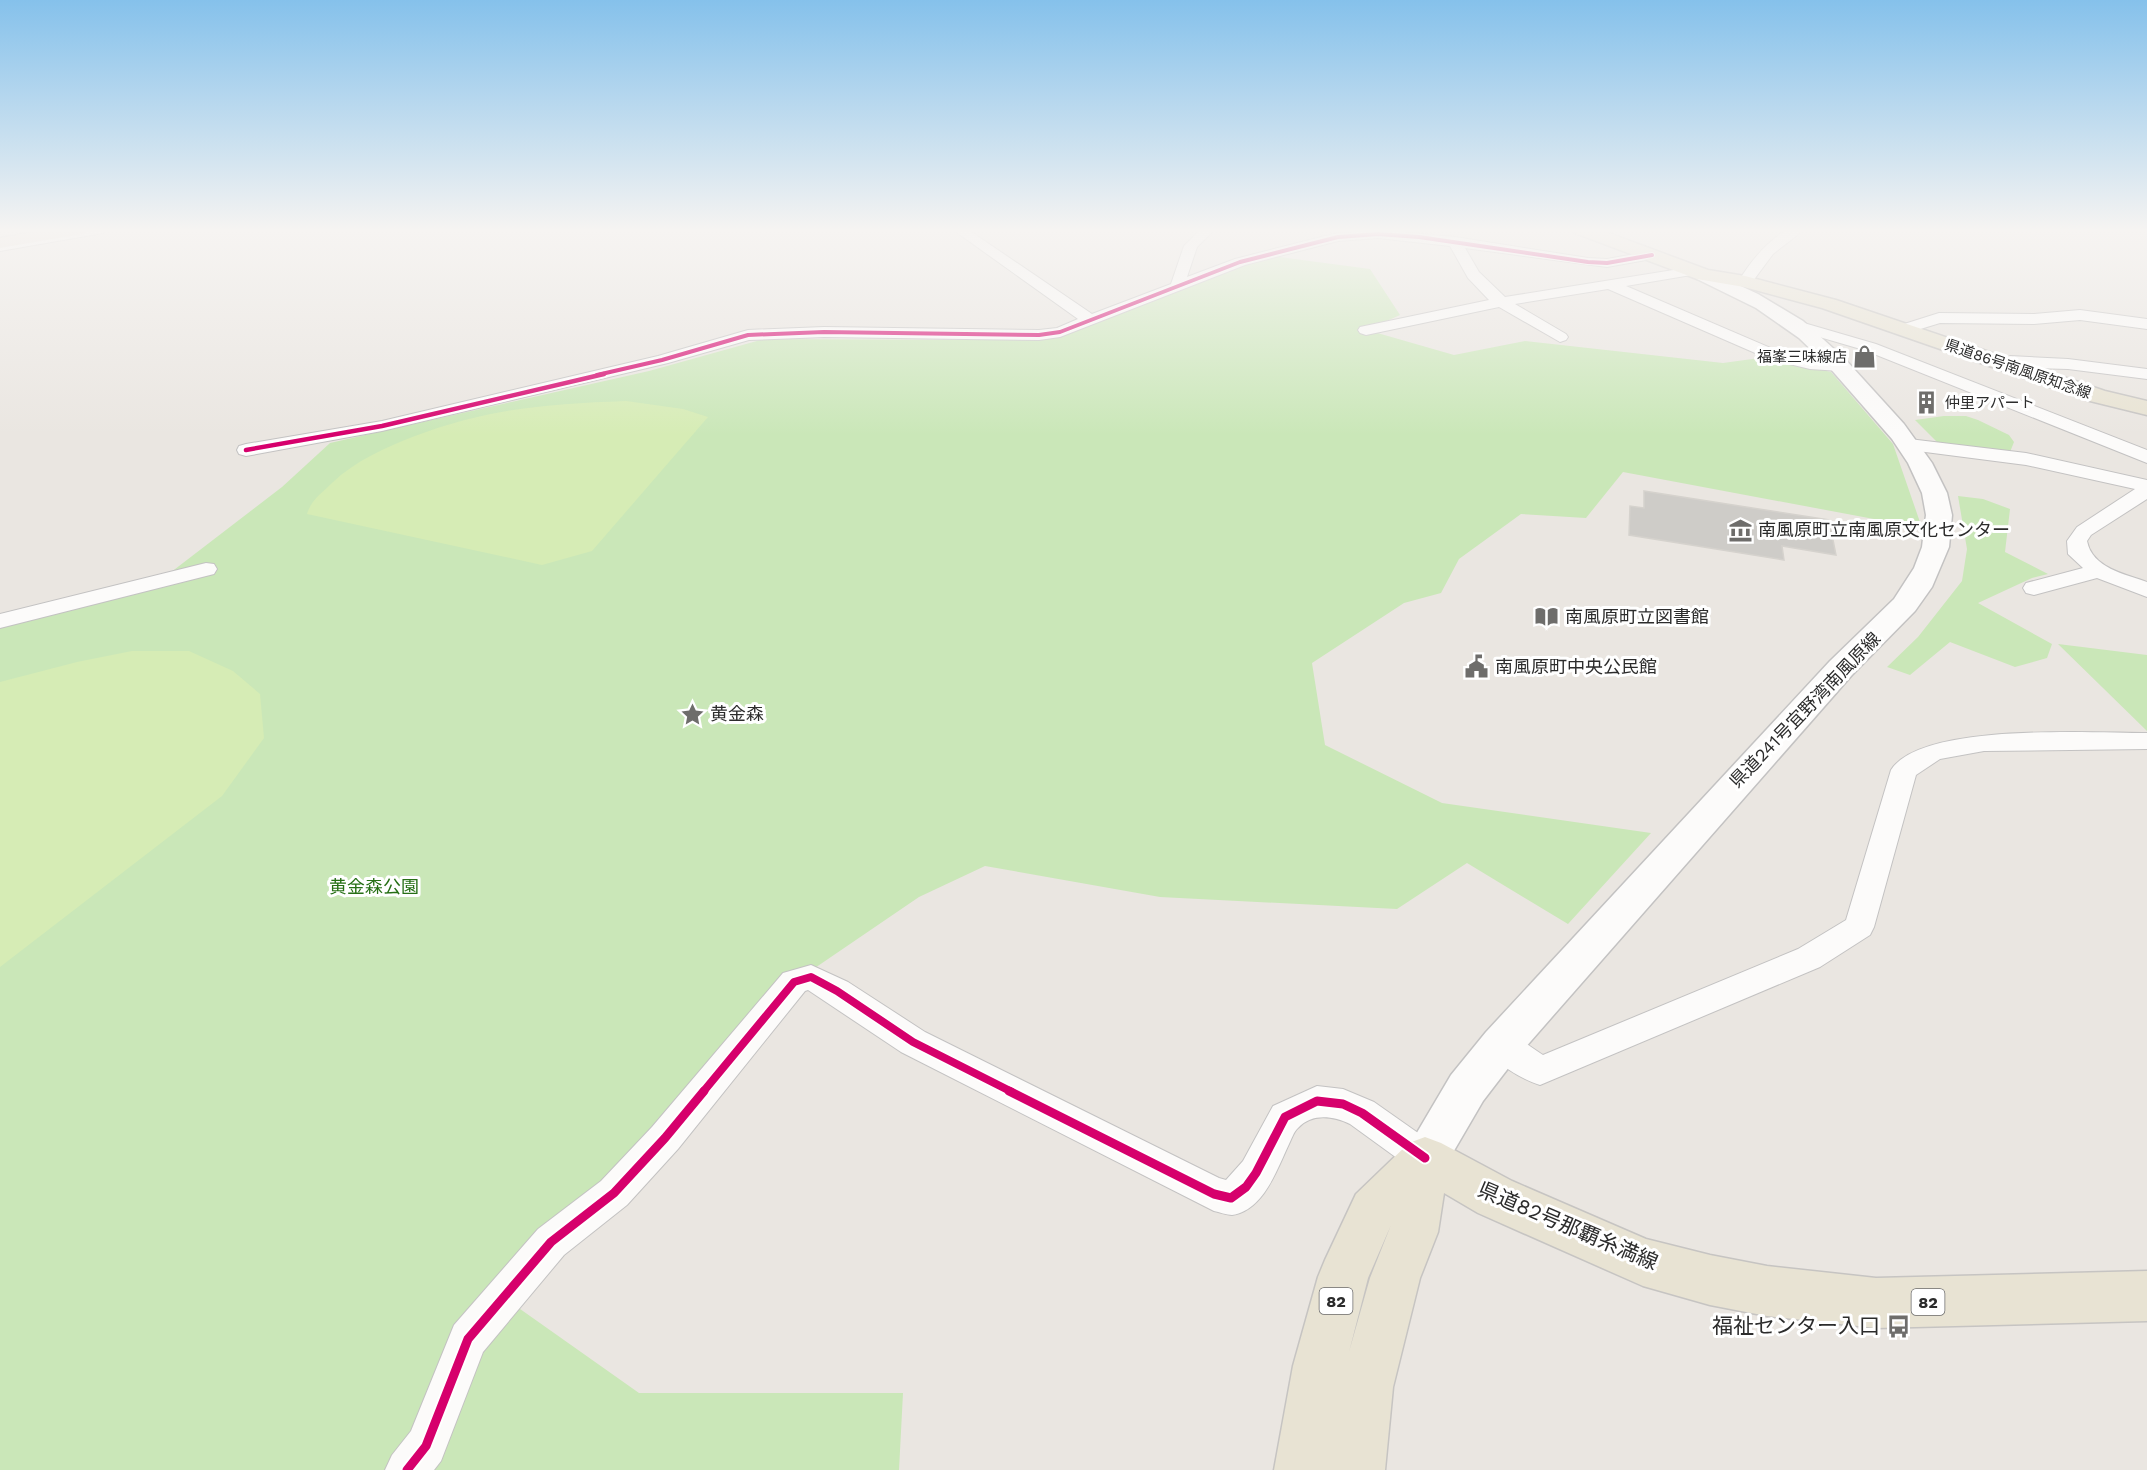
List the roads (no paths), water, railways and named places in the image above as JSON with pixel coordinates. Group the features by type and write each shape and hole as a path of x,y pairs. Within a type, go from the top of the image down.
{"main road":[{"name":"県道241号宜野湾南風原線","path":"1425,1158 1467,1088 1501,1045 1833,676 1882,629 1915,593 1929,566 1939,524 1937,502 1928,478 1909,445 1840,366 1797,326 1767,305 1751,298"},
{"name":"県道86号南風原知念線","path":"1805,298 1904,329 2098,396 2147,408"},
{"name":"県道82号那覇糸満線","path":"1425,1158 1495,1197 1643,1262 1710,1280 1767,1291 1876,1303 2147,1296"},
{"name":"82","path":"1302,1470 1319,1366 1342,1277 1373,1210 1425,1158"},
{"path":"1356,1470 1366,1387 1395,1278 1414,1232 1425,1158"}],"street":[{"path":"1056,298 1081,315 1093,320"},
{"path":"246,450 382,426 662,360 748,336 824,333 1039,335 1071,329 1148,298"},
{"path":"1496,298 1560,337"},
{"path":"1366,330 1527,298"},
{"path":"1640,298 1775,356 1810,364 1840,366"},
{"path":"1904,329 1939,318 2034,319 2080,315 2147,324"},
{"path":"1797,326 1870,347 2147,457"},
{"path":"2005,364 2010,361 2068,364 2147,374"},
{"path":"1909,445 2026,459 2147,488"},
{"path":"2147,488 2084,531 2077,541 2079,554 2098,571 2147,590"},
{"path":"0,621 206,569"},
{"path":"2034,588 2098,571"},
{"path":"1501,1045 1540,1071 1809,958 1859,927 1904,770 1933,752 1984,743 2147,741"},
{"path":"407,1470 426,1446 468,1339 551,1242 614,1193 665,1138 794,982 811,977 837,991 913,1042 1214,1194 1231,1198 1246,1187 1256,1173 1285,1117 1317,1101 1343,1104 1362,1113 1425,1158"}],"place":[{"name":"福峯三味線店","path":"1865,357"},
{"name":"仲里アパート","path":"1927,403"},
{"name":"南風原町立南風原文化センター","path":"1740,530"},
{"name":"南風原町立図書館","path":"1547,617"},
{"name":"南風原町中央公民館","path":"1477,667"},
{"name":"黄金森","path":"692,714"},
{"name":"福祉センター入口","path":"1898,1326"}],"park label":[{"name":"黄金森公園","path":"374,887"}]}
